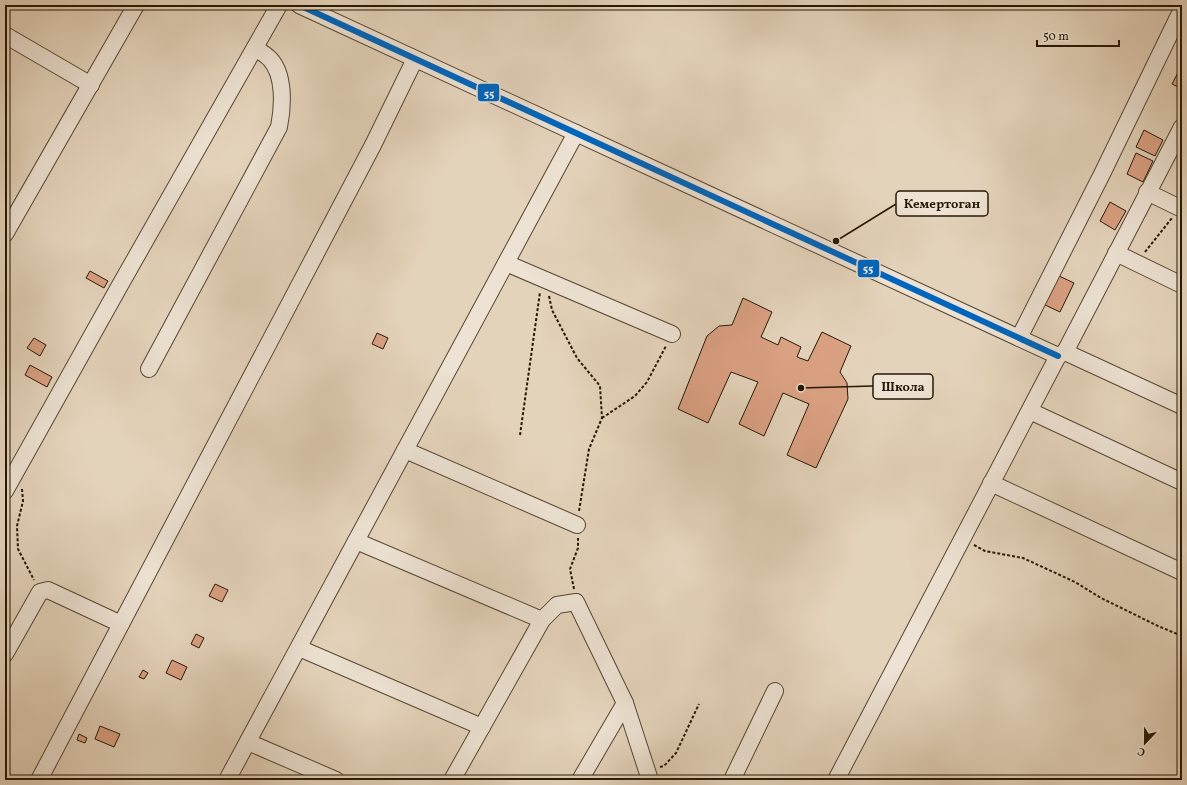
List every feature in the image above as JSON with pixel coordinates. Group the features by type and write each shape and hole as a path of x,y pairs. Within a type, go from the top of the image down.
{"street":[{"path":"5,234 136,5"},
{"path":"9,484 279,5"},
{"path":"300,5 1019,338 1062,354 1182,406"},
{"path":"1019,338 1103,172 1182,9"},
{"path":"5,35 91,85"},
{"path":"149,369 279,127 282,109 280,77 271,60 255,48"},
{"path":"39,780 373,145 416,59"},
{"path":"836,780 991,483 1062,354 1182,127"},
{"path":"227,780 576,134"},
{"path":"1147,192 1181,208"},
{"path":"1116,253 1182,285"},
{"path":"506,263 672,334"},
{"path":"1030,411 1182,482"},
{"path":"405,450 577,525"},
{"path":"991,483 1182,572"},
{"path":"356,541 542,620"},
{"path":"5,654 40,592 48,590 121,624"},
{"path":"452,780 542,620 557,605 576,602 625,702 648,774"},
{"path":"299,648 482,727"},
{"path":"732,780 775,691"},
{"path":"580,780 625,702"},
{"path":"248,742 336,780"}],"path":[{"path":"1137,263 1181,208"},
{"path":"544,279 552,310 577,358 600,386 602,418 589,449 577,525 578,548 570,569 576,602"},
{"path":"520,436 544,279"},
{"path":"602,418 635,396 647,382 672,334"},
{"path":"9,484 22,488 23,501 17,526 18,549 40,592"},
{"path":"962,540 985,551 1022,558 1075,582 1101,598 1182,636"},
{"path":"648,774 664,766 676,753 699,704"}],"building":[{"path":"1182,65 1182,89 1172,84"},
{"path":"1144,130 1163,140 1155,156 1136,147"},
{"path":"1136,153 1153,161 1143,182 1127,174"},
{"path":"1110,202 1126,211 1115,230 1100,221"},
{"path":"90,271 108,281 104,288 86,278"},
{"path":"1057,275 1074,283 1060,312 1043,304"},
{"path":"743,298 772,312 761,337 778,345 781,337 801,347 797,357 808,361 822,332 851,346 840,372 847,383 848,399 816,468 787,455 809,404 783,393 764,436 739,424 758,382 731,372 708,423 678,409 707,336 719,326 732,325"},
{"path":"377,333 388,338 383,349 372,344"},
{"path":"34,338 46,345 40,356 27,348"},
{"path":"30,365 52,377 47,387 25,375"},
{"path":"215,584 228,590 222,602 209,596"},
{"path":"196,634 204,638 199,648 191,644"},
{"path":"172,660 187,667 181,680 166,673"},
{"path":"143,670 148,673 144,679 139,677"},
{"path":"100,726 120,734 114,747 95,739"},
{"path":"79,734 87,738 85,743 77,740"}],"transit line":[{"name":"55","path":"299,5 1058,356"}],"place":[{"name":"Кемертоган","path":"836,241"},
{"name":"Школа","path":"801,388"}]}
